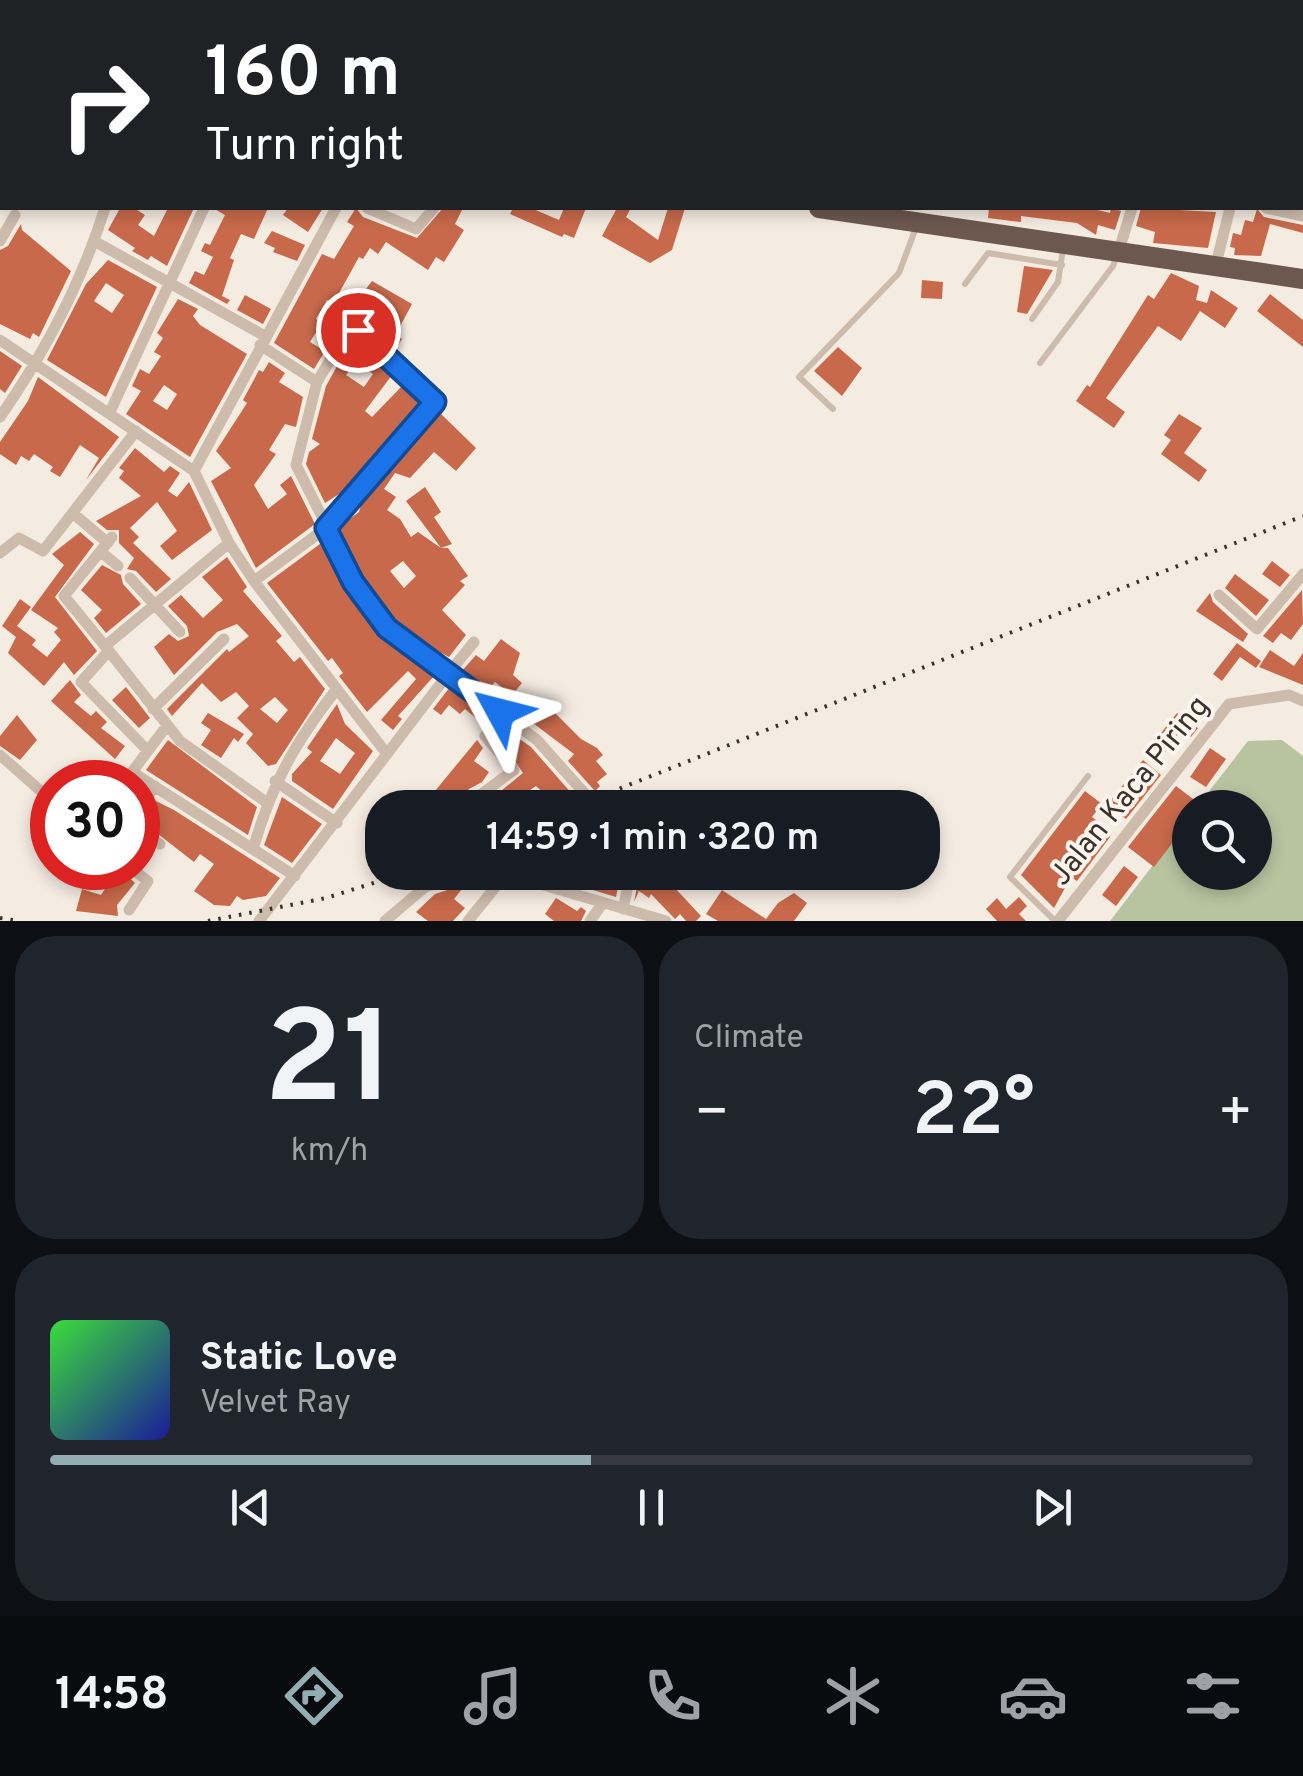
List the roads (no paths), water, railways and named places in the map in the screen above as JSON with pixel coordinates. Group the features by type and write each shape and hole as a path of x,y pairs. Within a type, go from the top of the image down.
{"highway":[{"path":"829,210 916,229 1064,242 1303,279"}],"street":[{"path":"0,417 38,364 94,241 103,210"},
{"path":"110,412 203,210"},
{"path":"194,472 335,210"},
{"path":"372,210 416,229 432,210"},
{"path":"1119,250 1131,210"},
{"path":"1216,264 1230,210"},
{"path":"1275,210 1303,216"},
{"path":"0,241 15,215"},
{"path":"94,241 262,340 316,382"},
{"path":"254,581 326,528 435,402 358,330"},
{"path":"0,340 194,472 228,543 254,581 387,754"},
{"path":"342,340 316,382 295,459 353,582 399,640 500,712 560,762 582,790"},
{"path":"0,552 19,538 41,552 75,515 136,431"},
{"path":"75,515 107,544 118,566"},
{"path":"147,750 81,682 106,650 155,603 228,543"},
{"path":"107,544 64,596 166,727 266,802"},
{"path":"130,578 180,632"},
{"path":"1219,595 1256,629 1301,580"},
{"path":"154,709 224,639"},
{"path":"259,921 338,824 474,642"},
{"path":"253,850 275,781 292,749 336,690"},
{"name":"Jalan Kaca Piring","path":"1057,921 1230,704 1289,695 1303,701"},
{"path":"487,790 514,770 485,736 500,712"},
{"path":"140,760 166,727"},
{"path":"0,756 30,781"},
{"path":"275,781 338,824"},
{"path":"160,789 295,876"},
{"path":"128,910 142,890"},
{"path":"385,921 422,890"},
{"path":"468,921 493,890"},
{"path":"557,890 666,921"},
{"path":"623,910 627,890"},
{"path":"590,921 602,904"}],"lane":[{"path":"833,409 799,378 899,273 916,229"},
{"path":"1032,319 1051,296 1062,265 1064,242"},
{"path":"1040,363 1114,266 1119,250"},
{"path":"965,284 988,253 1062,265"},
{"path":"1057,921 1010,877 1088,776"}],"railway":[{"path":"616,790 1303,516"},
{"path":"208,921 326,898 365,886"},
{"path":"0,918 19,921"}]}
